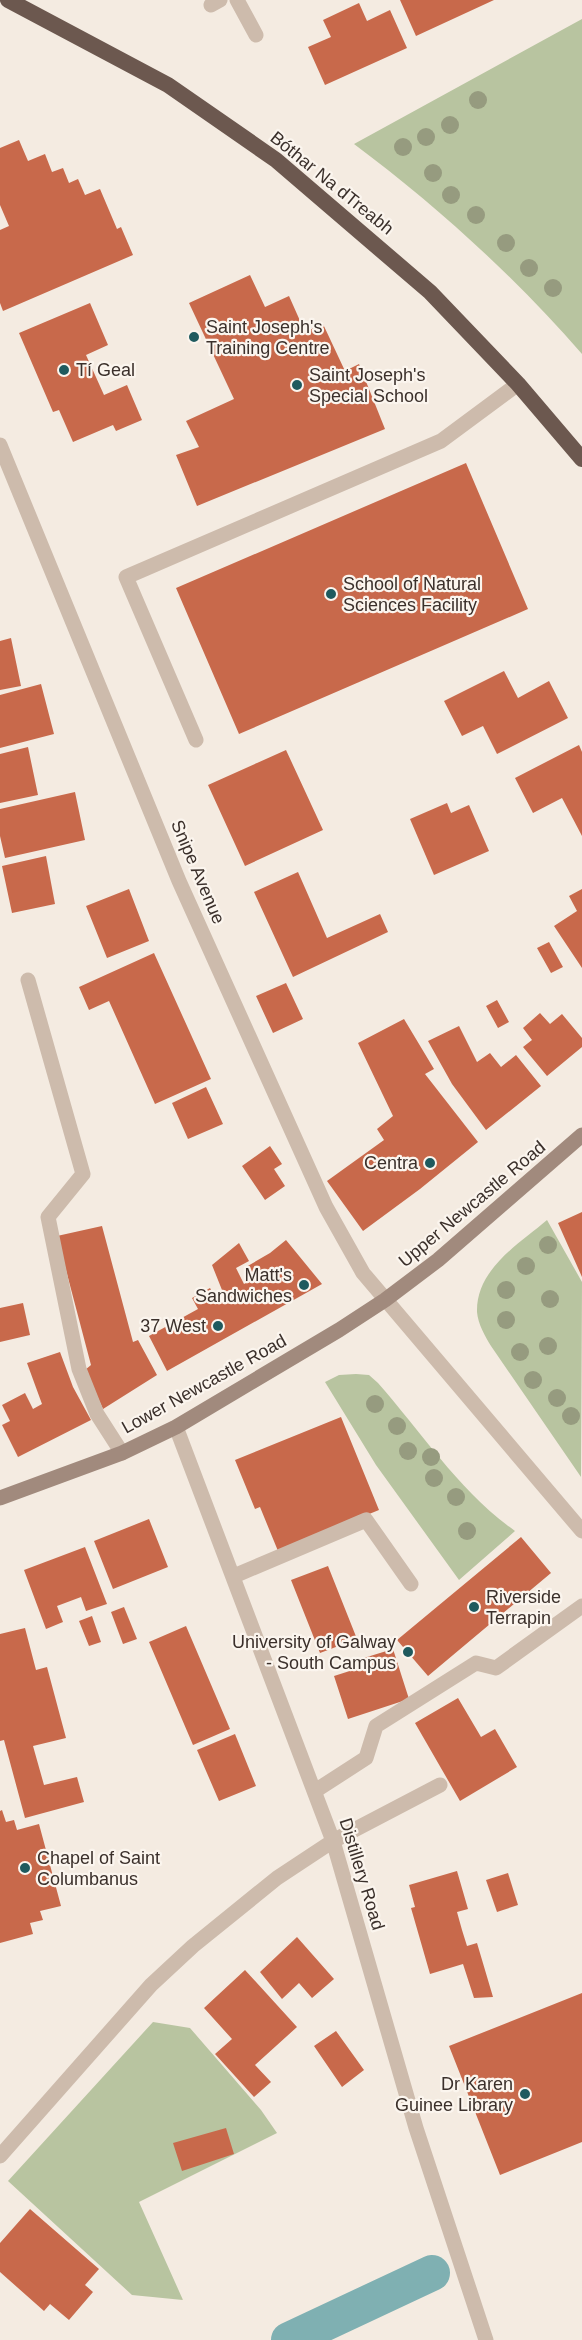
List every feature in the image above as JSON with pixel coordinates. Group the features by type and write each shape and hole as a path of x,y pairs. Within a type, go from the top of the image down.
{"highway":[{"name":"Bóthar Na dTreabh","path":"8,0 168,85 276,160 430,292 518,384 582,459"}],"main road":[{"name":"Upper Newcastle Road","path":"385,1300 438,1260 582,1135"},
{"name":"Lower Newcastle Road","path":"0,1498 122,1453 176,1427 385,1300"}],"street":[{"path":"237,0 256,35"},
{"path":"196,740 126,577 441,441 518,384"},
{"name":"Snipe Avenue","path":"0,446 179,881 326,1207 363,1273 582,1531"},
{"path":"28,980 83,1174 48,1217 79,1369 97,1414 122,1453"},
{"name":"Distillery Road","path":"176,1427 333,1841 416,2128 484,2339"},
{"path":"234,1576 366,1520 411,1584"},
{"path":"315,1791 366,1758 375,1726 476,1663 496,1668 582,1606"},
{"path":"0,2156 151,1985 193,1946 277,1878 333,1841 440,1785"}],"green space":[{"path":"582,19 582,354 474,243 354,144"},
{"path":"547,1220 582,1282 581,1477 491,1346 480,1325 477,1312 479,1297 491,1270 512,1248"},
{"path":"339,1375 369,1375 378,1383 459,1480 515,1531 459,1580 376,1465 325,1382"},
{"path":"153,2022 190,2028 261,2110 277,2133 139,2202 183,2300 132,2295 8,2181"}],"building":[{"path":"400,0 494,0 416,36"},
{"path":"359,3 367,21 390,10 407,48 325,85 308,47 331,37 323,20"},
{"path":"19,140 28,161 45,154 52,172 63,168 69,183 78,179 85,195 100,189 117,229 121,227 133,255 3,311 0,303 0,230 9,226 0,205 0,148"},
{"name":"Saint Joseph's Special School","path":"250,275 265,307 289,296 305,332 323,324 345,371 359,364 385,429 197,506 176,455 199,447 186,421 234,399 189,303"},
{"name":"Tí Geal","path":"90,303 108,345 86,355 104,395 127,385 142,420 116,431 113,425 73,442 59,410 53,412 19,333"},
{"path":"466,463 528,609 239,734 176,588"},
{"path":"11,638 21,686 0,690 0,641"},
{"path":"504,671 518,698 549,681 568,718 497,754 483,726 462,736 444,701"},
{"path":"41,684 54,734 0,748 0,695"},
{"path":"579,745 582,752 582,836 562,798 533,813 515,778"},
{"path":"28,747 38,795 0,803 0,754"},
{"path":"286,750 323,830 245,866 208,785"},
{"path":"75,792 85,840 5,858 0,836 0,809"},
{"path":"447,803 451,813 469,805 489,851 434,875 410,819"},
{"path":"46,856 55,904 12,913 2,866"},
{"path":"298,872 327,938 380,914 388,932 293,977 254,892"},
{"path":"129,889 149,941 107,958 86,906"},
{"path":"582,889 582,968 554,926 577,911 569,896"},
{"path":"549,942 563,967 551,973 537,948"},
{"path":"154,953 211,1079 155,1104 109,1001 89,1010 79,987"},
{"path":"286,983 303,1019 273,1033 256,996"},
{"path":"497,1000 509,1022 498,1028 486,1006"},
{"path":"540,1013 550,1024 562,1014 582,1038 582,1047 547,1076 523,1047 532,1040 523,1028"},
{"path":"404,1019 434,1069 425,1074 478,1142 363,1231 327,1181 384,1140 377,1129 393,1116 358,1043"},
{"path":"459,1026 477,1062 490,1053 501,1067 516,1055 541,1086 486,1130 452,1084 428,1041"},
{"path":"206,1087 223,1124 188,1139 172,1103"},
{"path":"270,1146 282,1164 274,1169 285,1186 265,1200 242,1166"},
{"path":"582,1212 582,1277 558,1223"},
{"path":"102,1226 133,1342 138,1340 157,1375 103,1409 85,1370 91,1365 57,1236"},
{"path":"286,1240 322,1284 167,1371 149,1336 198,1309 192,1298 210,1288 216,1299 224,1295 212,1265 239,1243 249,1261 236,1268 244,1284 253,1279 246,1267 270,1253"},
{"path":"23,1303 30,1335 0,1342 0,1308"},
{"path":"60,1352 73,1387 91,1420 18,1457 2,1425 10,1421 2,1405 25,1393 33,1409 42,1404 27,1363"},
{"path":"341,1417 379,1510 278,1551 260,1507 255,1509 235,1460"},
{"path":"149,1519 168,1567 113,1589 94,1541"},
{"name":"Riverside Terrapin","path":"521,1537 551,1573 428,1676 397,1640"},
{"path":"85,1547 107,1604 86,1611 81,1597 57,1606 63,1622 46,1629 24,1570"},
{"path":"328,1566 357,1639 320,1653 291,1580"},
{"path":"124,1607 137,1639 123,1644 111,1612"},
{"path":"92,1616 101,1642 89,1646 79,1621"},
{"path":"186,1626 230,1729 193,1745 149,1642"},
{"path":"25,1628 36,1670 47,1667 66,1738 33,1746 44,1785 77,1777 84,1802 25,1818 4,1740 0,1741 0,1634"},
{"path":"393,1649 409,1699 348,1719 334,1676 356,1669 354,1661"},
{"path":"458,1698 481,1737 495,1729 517,1767 460,1801 415,1723"},
{"path":"235,1734 256,1786 219,1801 197,1750"},
{"name":"Chapel of Saint Columbanus","path":"2,1810 6,1822 14,1820 17,1830 39,1824 61,1906 40,1911 43,1920 30,1923 33,1934 0,1943 0,1811"},
{"path":"457,1871 468,1909 457,1912 462,1930 467,1946 477,1943 493,1997 474,1998 463,1964 430,1974 411,1908 415,1907 409,1885"},
{"path":"508,1873 518,1905 497,1912 486,1880"},
{"path":"297,1937 334,1979 312,1998 299,1983 282,1999 260,1972"},
{"path":"245,1970 297,2027 255,2065 271,2082 254,2097 215,2054 232,2039 204,2008"},
{"name":"Dr Karen Guinee Library","path":"582,1993 582,2142 500,2175 449,2046"},
{"path":"336,2031 364,2070 342,2087 314,2046"},
{"path":"226,2128 234,2154 182,2171 173,2143"},
{"path":"30,2209 99,2269 85,2285 93,2292 69,2320 50,2304 44,2311 0,2272 0,2243"}],"waterway":[{"path":"289,2340 432,2273"}],"place":[{"name":"Saint Joseph's Training Centre","path":"194,337"},
{"name":"Tí Geal","path":"64,370"},
{"name":"Saint Joseph's Special School","path":"297,385"},
{"name":"School of Natural Sciences Facility","path":"331,594"},
{"name":"Centra","path":"430,1163"},
{"name":"Matt's Sandwiches","path":"304,1285"},
{"name":"37 West","path":"218,1326"},
{"name":"Riverside Terrapin","path":"474,1607"},
{"name":"University of Galway - South Campus","path":"408,1652"},
{"name":"Chapel of Saint Columbanus","path":"25,1868"},
{"name":"Dr Karen Guinee Library","path":"525,2094"}]}
